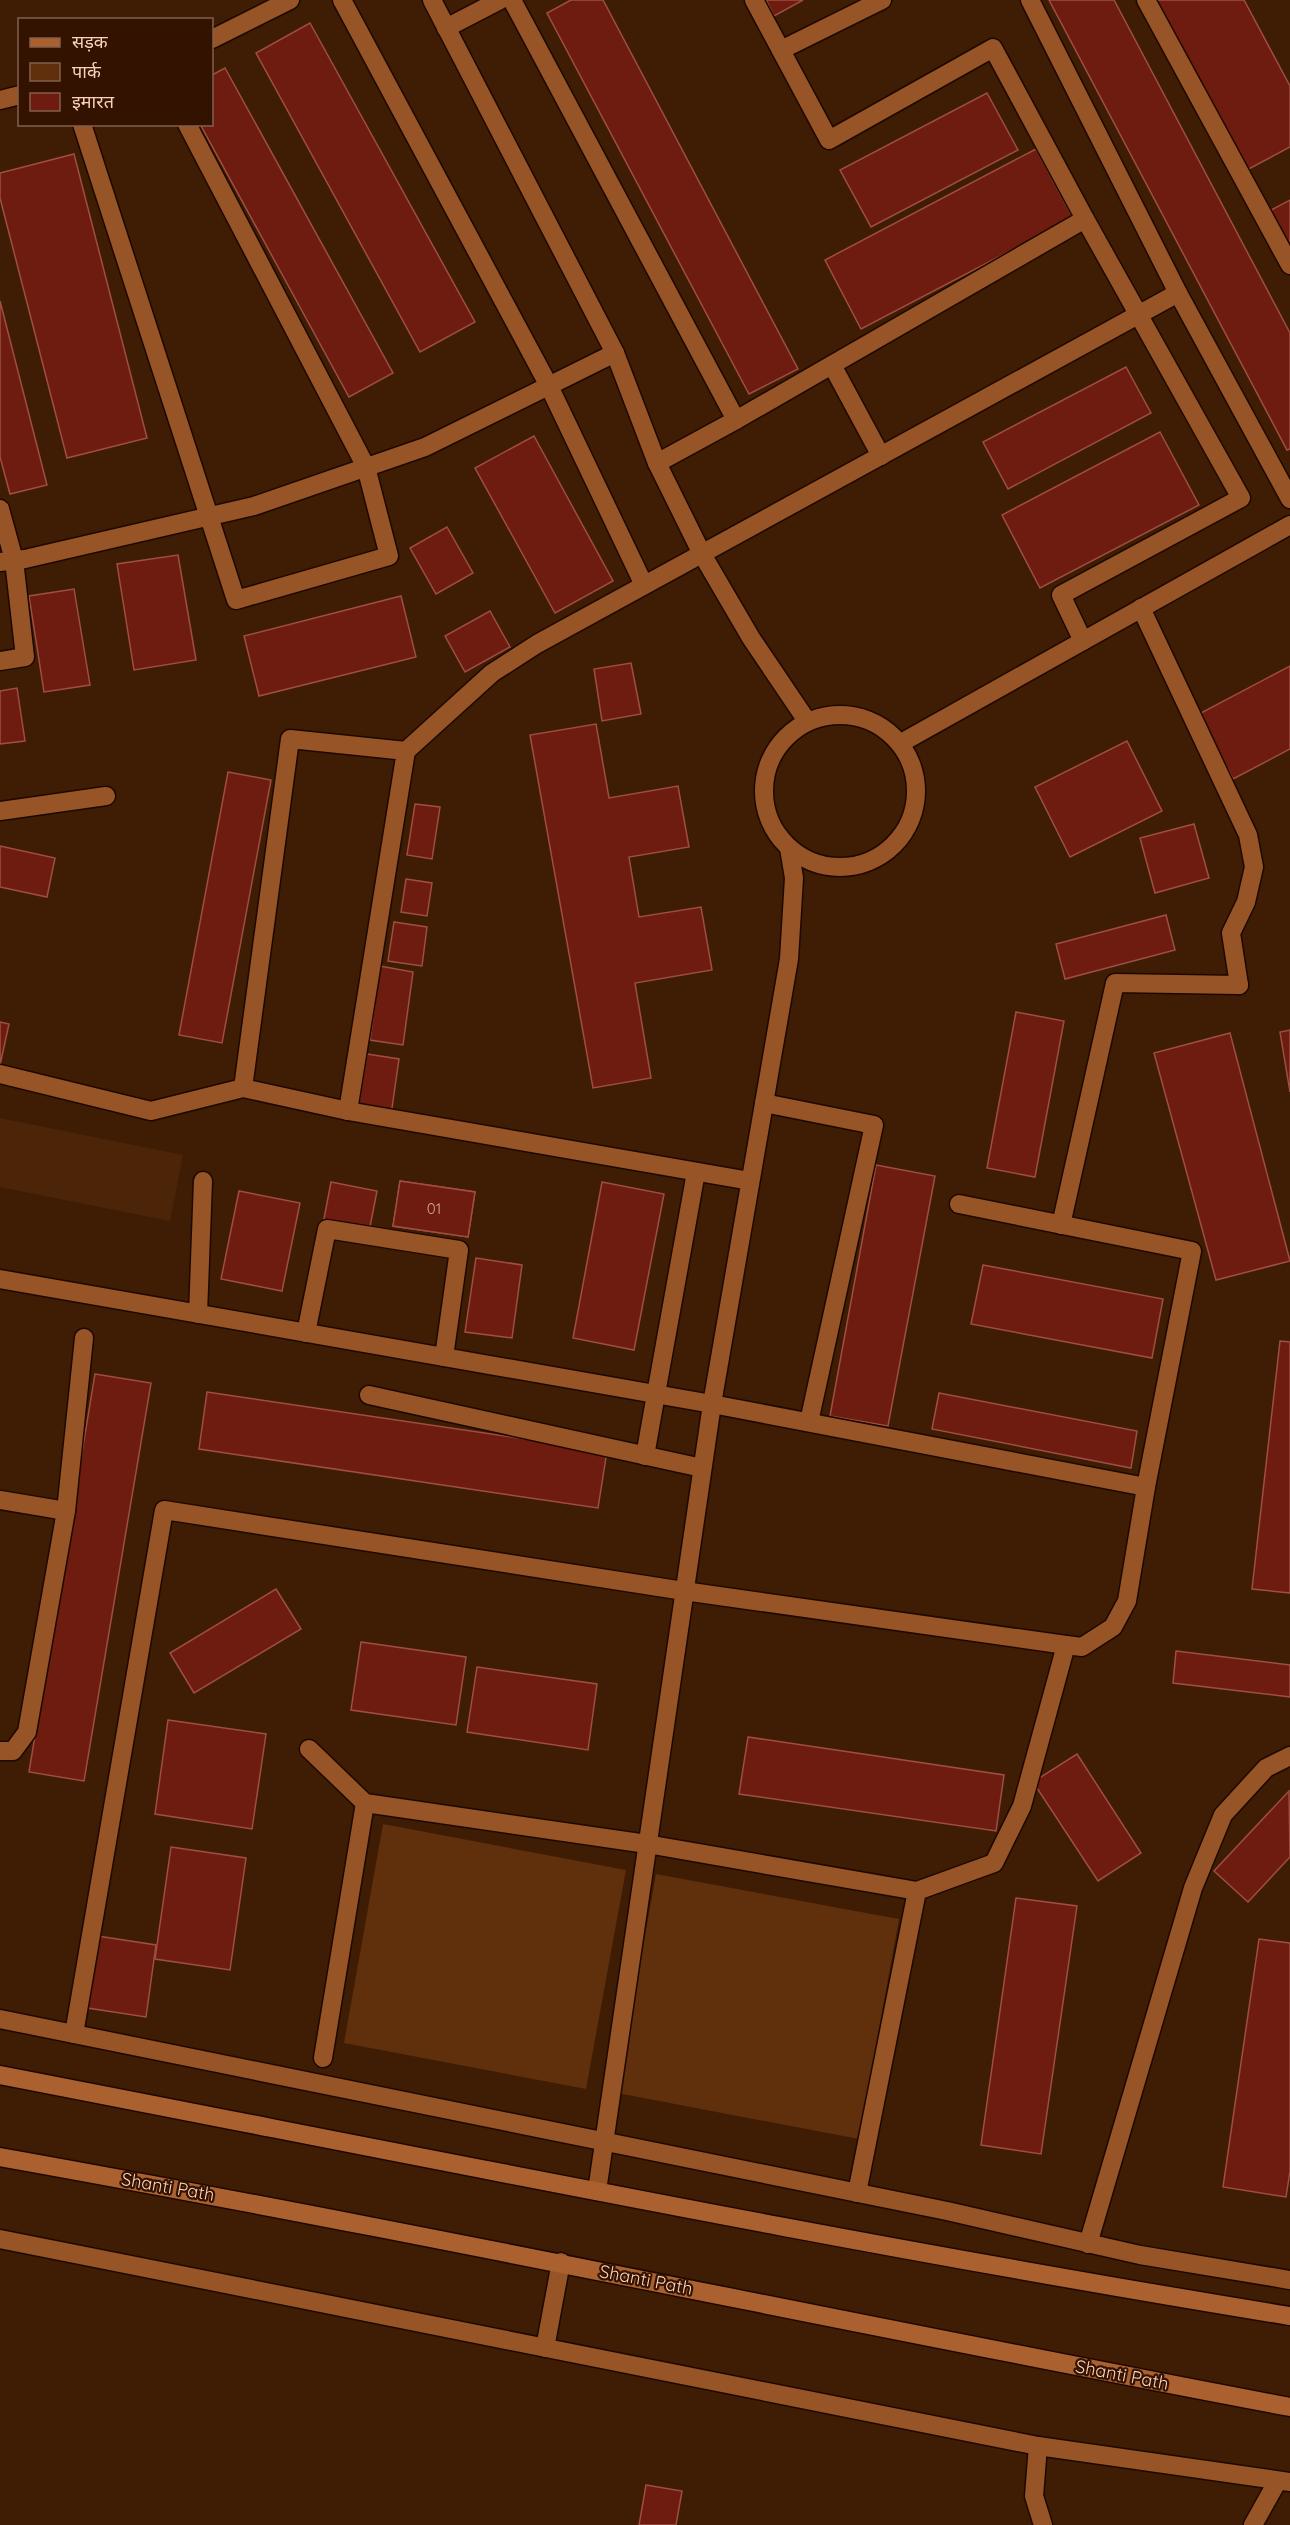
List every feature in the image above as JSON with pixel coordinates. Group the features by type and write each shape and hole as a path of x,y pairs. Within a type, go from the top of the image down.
{"main road":[{"path":"0,2075 597,2191 1290,2316"},
{"name":"Shanti Path","path":"0,2157 192,2191 561,2262 1290,2407"}],"street":[{"path":"213,38 290,0"},
{"path":"342,0 549,386 644,585"},
{"path":"432,0 615,353 657,463 702,554 751,638 807,721"},
{"path":"446,28 500,0"},
{"path":"512,0 736,420"},
{"path":"754,0 828,140 993,48 1085,219 1241,498 1061,595 1083,641"},
{"path":"781,50 882,0"},
{"path":"1030,0 1178,294 1290,499"},
{"path":"1146,0 1290,265"},
{"path":"0,100 18,96"},
{"path":"83,126 236,600 389,556 366,467 188,126"},
{"path":"657,463 1085,219"},
{"path":"348,1111 406,751 492,673 537,644 1178,294"},
{"path":"7,561 254,506 425,447 615,353"},
{"path":"832,365 881,456"},
{"path":"0,509 25,657 0,661"},
{"path":"901,743 1290,525"},
{"path":"1061,1225 1115,983 1239,985 1231,933 1246,902 1254,867 1248,835 1141,608"},
{"path":"832,714 858,716 882,726 901,743 913,766 918,791 913,815 902,838 883,855 860,865 835,868 810,862 789,848 774,829 762,793 771,757 786,736 807,721 832,714"},
{"path":"243,1088 290,739 406,751"},
{"path":"0,811 106,796"},
{"path":"597,2191 702,1468 789,959 794,878 789,848"},
{"path":"0,1074 151,1111 243,1088 348,1111 750,1181"},
{"path":"764,1103 874,1125 809,1422"},
{"path":"645,1456 696,1172"},
{"path":"198,1314 203,1181"},
{"path":"74,2034 164,1510 684,1591 1082,1647 1113,1627 1127,1601 1146,1487 1192,1251 959,1204"},
{"path":"306,1333 327,1229 459,1250 444,1357"},
{"path":"0,1278 712,1404 1146,1487"},
{"path":"0,1751 13,1751 27,1732 66,1511 84,1338"},
{"path":"369,1395 702,1468"},
{"path":"0,1500 66,1511"},
{"path":"309,1749 365,1803 647,1844 917,1891 994,1863 1022,1806 1066,1645"},
{"path":"1088,2244 1193,1888 1223,1815 1266,1768 1290,1756"},
{"path":"323,2058 365,1803"},
{"path":"857,2193 917,1891"},
{"path":"0,2019 857,2193 1140,2255 1290,2280"},
{"path":"0,2239 1038,2446 1283,2482 1253,2525"},
{"path":"545,2348 561,2262"},
{"path":"1038,2446 1034,2496 1042,2525"}],"shaded area":[{"path":"0,1118 183,1155 170,1221 0,1187"}],"green space":[{"path":"383,1824 626,1870 586,2089 344,2043"},
{"path":"656,1874 899,1919 859,2139 617,2093"}],"building":[{"path":"571,0 603,0 798,369 749,394 547,13"},
{"path":"766,0 803,0 774,16"},
{"path":"1049,0 1114,0 1290,333 1290,449 1287,450"},
{"path":"1153,0 1244,0 1290,86 1290,147 1243,172"},
{"path":"310,23 475,322 420,352 256,53"},
{"path":"225,68 393,373 349,397 201,126 213,126 213,74"},
{"path":"987,93 1018,150 871,227 840,170"},
{"path":"1036,149 1073,218 861,329 825,260"},
{"path":"74,154 147,438 67,458 0,198 0,173"},
{"path":"1290,200 1290,247 1271,210"},
{"path":"0,301 47,485 10,494 0,457"},
{"path":"1126,367 1151,413 1008,489 983,442"},
{"path":"1160,432 1199,505 1040,588 1002,515"},
{"path":"534,436 613,581 555,613 475,468"},
{"path":"447,527 473,573 436,594 410,548"},
{"path":"178,555 196,660 134,670 117,564"},
{"path":"74,589 90,685 44,692 29,596"},
{"path":"401,596 416,657 259,696 244,636"},
{"path":"490,611 510,647 465,672 445,636"},
{"path":"631,663 641,714 602,721 594,669"},
{"path":"1290,666 1290,749 1233,779 1199,714"},
{"path":"17,688 25,741 0,744 0,691"},
{"path":"596,724 609,798 678,786 689,847 629,857 639,917 701,907 712,970 635,983 651,1078 593,1088 530,735"},
{"path":"1127,741 1162,811 1070,857 1035,787"},
{"path":"228,772 271,780 222,1043 179,1035"},
{"path":"415,804 440,807 432,859 407,855"},
{"path":"1194,824 1209,878 1155,893 1140,838"},
{"path":"0,846 55,858 47,897 0,887"},
{"path":"406,879 432,883 427,916 401,912"},
{"path":"1166,915 1175,950 1065,979 1056,944"},
{"path":"394,922 427,927 422,966 388,961"},
{"path":"380,966 413,972 403,1045 370,1040"},
{"path":"1016,1012 1064,1021 1035,1177 987,1168"},
{"path":"0,1022 9,1024 0,1065"},
{"path":"1290,1030 1290,1092 1280,1032"},
{"path":"1230,1033 1290,1261 1216,1280 1154,1053"},
{"path":"367,1054 399,1059 391,1115 358,1110"},
{"path":"876,1165 935,1176 888,1426 830,1416"},
{"path":"400,1181 475,1192 468,1237 393,1226"},
{"path":"400,1181 475,1192 468,1237 393,1226"},
{"path":"331,1182 377,1191 369,1232 323,1224"},
{"path":"602,1182 664,1194 634,1350 573,1338"},
{"path":"239,1191 300,1203 282,1291 221,1279"},
{"path":"476,1258 522,1265 512,1338 465,1332"},
{"path":"983,1265 1163,1299 1152,1358 971,1324"},
{"path":"1280,1341 1290,1342 1290,1593 1252,1589"},
{"path":"95,1374 151,1383 84,1781 29,1772"},
{"path":"207,1392 607,1451 598,1508 199,1449"},
{"path":"939,1393 1137,1431 1131,1468 932,1429"},
{"path":"276,1589 301,1629 194,1693 170,1653"},
{"path":"361,1642 466,1657 456,1725 351,1710"},
{"path":"1176,1651 1290,1665 1290,1697 1173,1683"},
{"path":"477,1667 597,1684 588,1750 467,1732"},
{"path":"168,1720 266,1734 252,1829 155,1814"},
{"path":"748,1737 1004,1775 996,1831 739,1794"},
{"path":"1077,1754 1141,1853 1098,1881 1033,1782"},
{"path":"1289,1791 1290,1857 1248,1902 1214,1871"},
{"path":"171,1847 246,1858 230,1970 155,1959"},
{"path":"1016,1898 1077,1906 1041,2154 981,2145"},
{"path":"91,1935 156,1945 146,2017 81,2007"},
{"path":"1259,1939 1290,1943 1290,2171 1286,2197 1223,2187"},
{"path":"646,2485 682,2491 676,2525 639,2525"}]}
